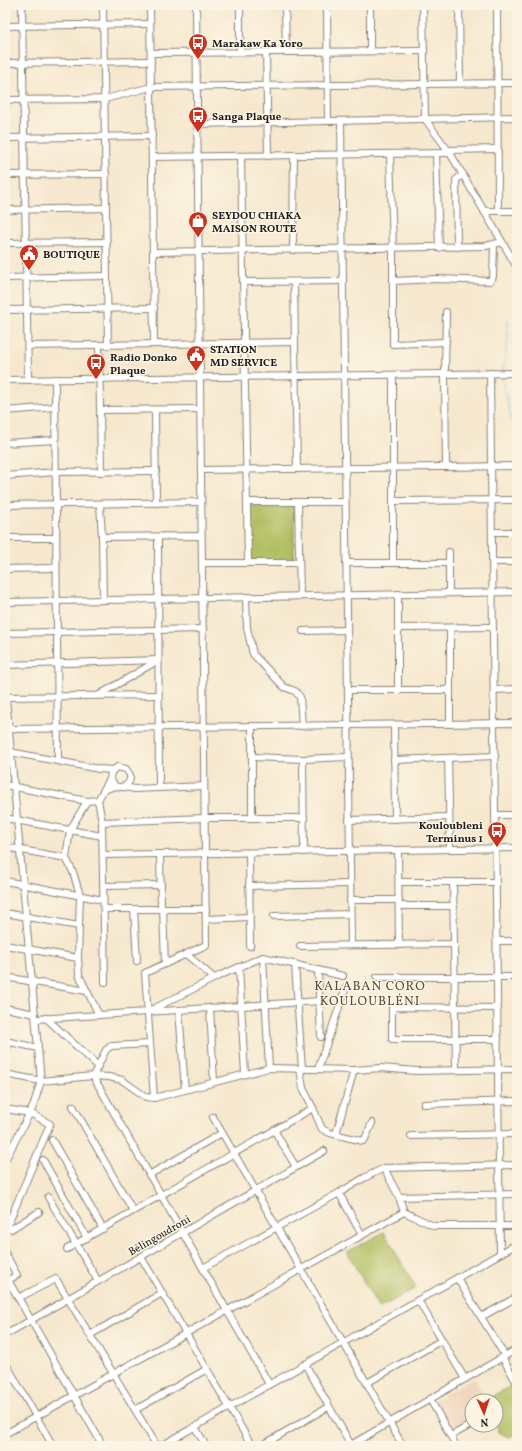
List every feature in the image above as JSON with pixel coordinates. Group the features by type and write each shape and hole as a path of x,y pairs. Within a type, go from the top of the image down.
{"street":[{"path":"22,5 28,380"},
{"path":"103,5 108,345"},
{"path":"150,5 154,344"},
{"path":"154,1098 145,973 206,945 196,5"},
{"path":"240,5 240,52"},
{"path":"285,5 286,52"},
{"path":"327,5 328,121"},
{"path":"370,5 370,51"},
{"path":"423,5 425,119 449,151 517,267"},
{"path":"459,5 460,83"},
{"path":"497,5 498,211"},
{"path":"5,26 150,24"},
{"path":"151,53 424,51"},
{"path":"266,52 268,156"},
{"path":"5,63 151,61"},
{"path":"5,100 104,98 151,87 517,82"},
{"path":"197,124 517,117"},
{"path":"341,121 350,945"},
{"path":"5,138 152,136"},
{"path":"152,157 436,153 498,149"},
{"path":"436,153 439,248"},
{"path":"390,154 393,249 393,344 446,342"},
{"path":"293,250 294,155"},
{"path":"242,156 248,563"},
{"path":"5,175 106,174"},
{"path":"457,247 456,180 463,174"},
{"path":"5,210 106,208"},
{"path":"484,211 517,211"},
{"path":"5,243 107,242"},
{"path":"153,252 198,250 243,251 439,248 486,246 502,242"},
{"path":"393,281 437,279 490,281 493,277 494,245"},
{"path":"5,278 107,276"},
{"path":"243,282 343,281"},
{"path":"294,282 297,469"},
{"path":"5,310 154,308"},
{"path":"446,312 446,467"},
{"path":"28,346 295,342"},
{"path":"99,345 101,472"},
{"path":"490,373 500,1253"},
{"path":"5,380 517,373"},
{"path":"393,375 393,563"},
{"path":"55,379 58,760"},
{"path":"5,411 55,407"},
{"path":"100,410 200,409"},
{"path":"155,410 156,503"},
{"path":"5,443 55,440"},
{"path":"201,470 517,466"},
{"path":"5,476 56,472 156,471"},
{"path":"393,501 517,500"},
{"path":"5,505 201,502"},
{"path":"247,502 345,502"},
{"path":"298,502 300,596"},
{"path":"100,504 103,600"},
{"path":"492,532 517,532"},
{"path":"102,537 201,536"},
{"path":"158,537 159,787"},
{"path":"5,538 56,538"},
{"path":"449,552 449,594"},
{"path":"493,562 517,562"},
{"path":"202,563 299,563"},
{"path":"346,563 449,563"},
{"path":"5,569 56,568"},
{"path":"5,602 517,592"},
{"path":"398,594 398,689"},
{"path":"246,597 246,628 253,654 284,687 295,691 300,697 302,726"},
{"path":"398,628 493,627"},
{"path":"5,633 202,628"},
{"path":"450,628 450,724"},
{"path":"303,631 347,630"},
{"path":"5,665 158,660"},
{"path":"98,696 158,660"},
{"path":"5,688 9,729 8,752 14,787 41,1081 30,1114 5,1160"},
{"path":"494,690 517,689"},
{"path":"348,690 449,690"},
{"path":"6,697 158,695"},
{"path":"9,729 517,723"},
{"path":"394,725 395,818"},
{"path":"252,726 252,818"},
{"path":"8,752 58,760 99,769 113,770 122,767 126,768 130,775 129,782 123,787"},
{"path":"394,760 495,756"},
{"path":"252,757 303,759 348,757"},
{"path":"448,758 450,849"},
{"path":"303,759 304,852"},
{"path":"99,769 110,778 115,786"},
{"path":"105,982 102,822 98,800 113,770"},
{"path":"129,782 135,789"},
{"path":"5,785 88,801 98,800"},
{"path":"104,790 115,786 135,789 204,786"},
{"path":"88,801 70,830 66,858 73,872 80,896 78,958 79,975 99,1015"},
{"path":"496,815 517,814"},
{"path":"349,820 449,817"},
{"path":"5,818 102,836"},
{"path":"102,822 205,818 304,818"},
{"path":"5,847 66,858"},
{"path":"102,855 517,848"},
{"path":"398,850 400,945"},
{"path":"249,852 250,946"},
{"path":"160,854 165,964"},
{"path":"5,881 104,900"},
{"path":"399,882 496,882"},
{"path":"453,882 456,1070"},
{"path":"249,886 350,884"},
{"path":"103,886 161,885"},
{"path":"350,900 454,906"},
{"path":"134,909 137,961"},
{"path":"104,910 206,909"},
{"path":"5,913 79,926"},
{"path":"274,916 350,914"},
{"path":"206,920 250,917"},
{"path":"497,941 517,941"},
{"path":"300,946 454,944"},
{"path":"5,945 78,958"},
{"path":"186,954 214,978"},
{"path":"148,1012 214,978 263,957 343,976"},
{"path":"263,957 269,1068"},
{"path":"295,964 303,1088 314,1108 322,1129 363,1141 372,1123"},
{"path":"240,967 245,1074"},
{"path":"318,970 321,1037"},
{"path":"5,977 87,991"},
{"path":"377,977 517,977"},
{"path":"318,1069 346,987"},
{"path":"5,1008 46,1018 320,1000"},
{"path":"210,1008 214,1082"},
{"path":"498,1008 392,1008 392,1039 498,1038"},
{"path":"179,1010 185,1090"},
{"path":"46,1018 98,1066"},
{"path":"5,1061 6,1041 38,1048"},
{"path":"93,1076 106,1050 111,1046 150,1044"},
{"path":"5,1074 41,1081 109,1076 122,1080 146,1097 154,1098 269,1068 354,1070 382,1068 416,1071 517,1069"},
{"path":"336,1134 354,1070"},
{"path":"93,1076 270,1384"},
{"path":"424,1104 517,1101"},
{"path":"73,1106 133,1211"},
{"path":"67,1249 314,1108"},
{"path":"5,1109 30,1114 39,1117 50,1124 6,1227 11,1229 40,1212"},
{"path":"213,1117 403,1446"},
{"path":"274,1130 296,1167"},
{"path":"149,1175 222,1133"},
{"path":"411,1136 517,1134"},
{"path":"52,1140 103,1228"},
{"path":"5,1143 13,1144"},
{"name":"Bélingoudroni","path":"5,1335 324,1151"},
{"path":"43,1160 87,1238"},
{"path":"202,1268 384,1168 517,1165"},
{"path":"384,1168 399,1197 404,1212 434,1226 517,1226"},
{"path":"339,1193 362,1235"},
{"path":"399,1197 517,1194"},
{"path":"48,1197 98,1281"},
{"path":"5,1434 404,1212"},
{"path":"160,1446 517,1244"},
{"path":"5,1254 17,1275 6,1281 31,1320 103,1446"},
{"path":"141,1257 252,1446"},
{"path":"457,1278 504,1357 517,1383"},
{"path":"18,1298 56,1279 157,1446"},
{"path":"90,1335 162,1293"},
{"path":"481,1317 517,1297"},
{"path":"418,1300 466,1379"},
{"path":"367,1383 442,1340"},
{"path":"305,1364 350,1446 517,1349"},
{"path":"5,1362 53,1446"},
{"path":"135,1410 207,1369"},
{"path":"430,1399 456,1446"},
{"path":"261,1446 328,1407"},
{"path":"195,1427 206,1446"},
{"path":"451,1436 464,1429"}],"shaded area":[{"path":"474,1378 483,1393 464,1393 464,1426 451,1433 433,1401"}],"green space":[{"path":"294,504 294,560 250,561 249,505"},
{"path":"384,1232 416,1288 379,1308 347,1252"},
{"path":"511,1386 517,1396 517,1433 509,1437 501,1433 504,1433 504,1393 498,1393"}],"waterway":[{"path":"503,371 508,337 508,320"},
{"path":"503,377 502,380 512,422 517,429"}],"place":[{"name":"Marakaw Ka Yoro","path":"198,60"},
{"name":"Sanga Plaque","path":"198,133"},
{"name":"SEYDOU CHIAKA MAISON ROUTE","path":"198,238"},
{"name":"BOUTIQUE","path":"29,271"},
{"name":"STATION MD SERVICE","path":"196,372"},
{"name":"Radio Donko Plaque","path":"96,380"},
{"name":"Kouloubleni Terminus 1","path":"497,848"}],"district":[{"name":"KALABAN CORO KOULOUBLÉNI","path":"370,992"}]}
